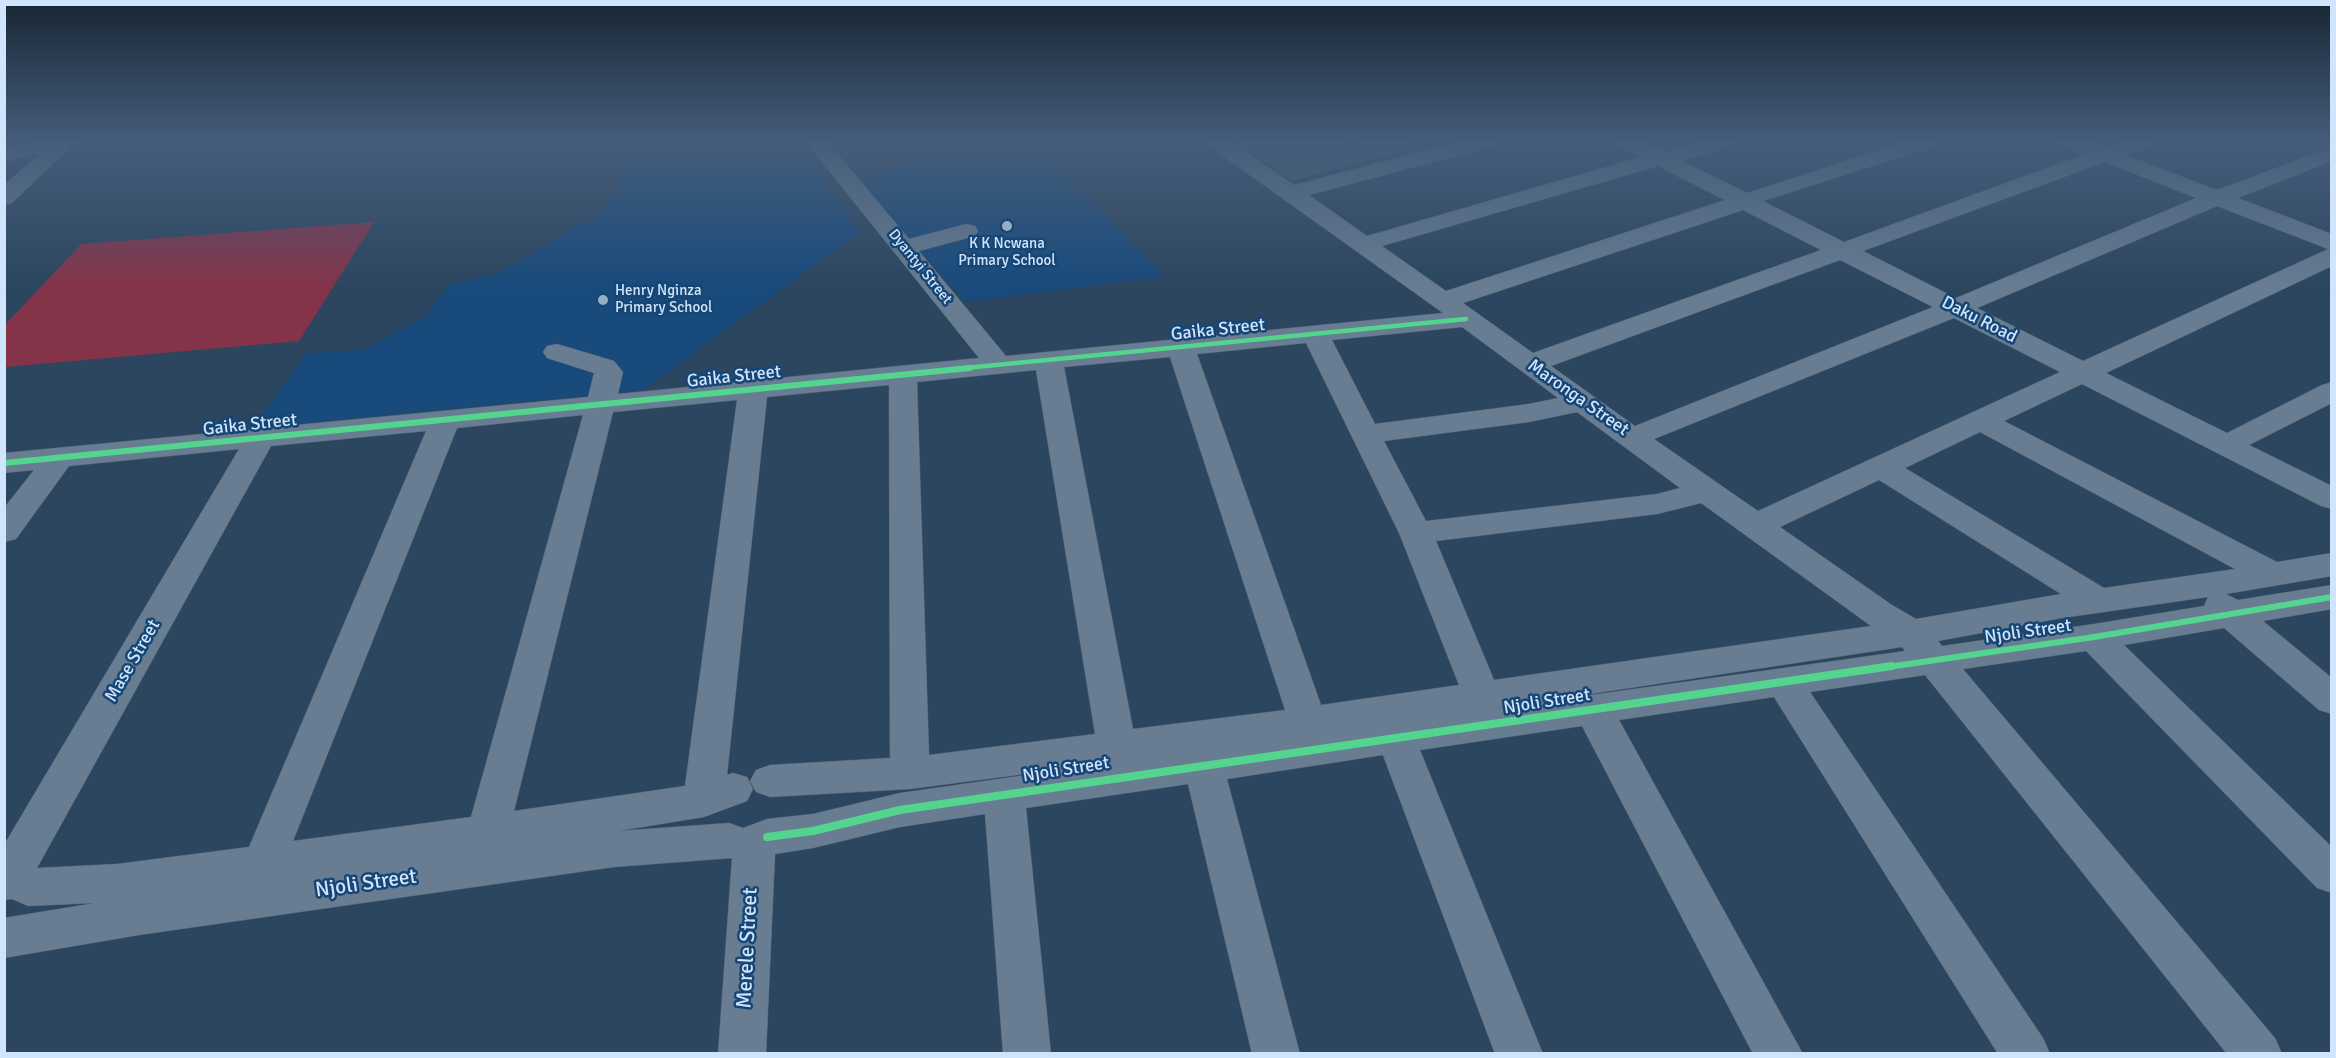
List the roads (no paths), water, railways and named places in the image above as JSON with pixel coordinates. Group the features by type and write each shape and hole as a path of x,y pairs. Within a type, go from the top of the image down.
{"street":[{"name":"Dyantyi Street","path":"857,190 1000,366"},
{"name":"Maronga Street","path":"1286,190 1633,437 1706,492 1756,525 1922,647 2258,1053"},
{"path":"1290,193 1300,190"},
{"path":"1364,244 1536,190"},
{"name":"Daku Road","path":"1735,190 2086,370 2331,499"},
{"path":"1443,301 1777,190"},
{"path":"1529,364 2004,190"},
{"path":"2197,190 2331,243"},
{"path":"1633,437 1959,306 2236,190"},
{"path":"904,248 966,231"},
{"path":"1756,525 2331,256"},
{"name":"Gaika Street","path":"4,463 1316,336 1466,319"},
{"path":"1316,336 1416,533 1482,696"},
{"path":"1181,349 1308,722"},
{"path":"488,831 598,406 609,372 604,367 557,352"},
{"path":"1048,362 1117,747"},
{"name":"Daku Road","path":"2086,370 2239,438 2331,483"},
{"path":"903,376 910,773"},
{"path":"735,790 753,390"},
{"path":"2239,438 2331,391"},
{"path":"1365,434 1536,412 1583,402"},
{"path":"263,863 445,420"},
{"path":"1980,420 2272,574"},
{"name":"Mase Street","path":"13,884 260,439"},
{"path":"4,531 59,458"},
{"path":"1881,467 2097,619 2331,875"},
{"path":"1416,533 1643,506 1706,492"},
{"name":"Njoli Street","path":"2097,619 2199,586 2331,564"},
{"path":"2199,586 2331,700"},
{"name":"Njoli Street","path":"13,884 117,883 617,814 735,790 910,773 1308,722 1482,696 1922,647 2097,619 2233,614 2331,597"},
{"name":"Njoli Street","path":"4,937 139,915 615,849 750,840 813,831 900,810 1783,681 1922,647"},
{"path":"1783,681 2026,1053"},
{"path":"1592,710 1779,1053"},
{"path":"1396,738 1519,1053"},
{"path":"1203,765 1276,1053"},
{"path":"780,785 788,792 791,800 791,810 787,821 750,840 720,835 714,827 713,817 723,797 735,790 780,785"},
{"path":"1004,794 1027,1053"},
{"name":"Merele Street","path":"741,1053 750,840"},
{"path":"4,937 24,916 32,895 13,884"}],"place":[{"name":"K K Ncwana Primary School","path":"1007,226"},
{"name":"Henry Nginza Primary School","path":"603,300"}]}
